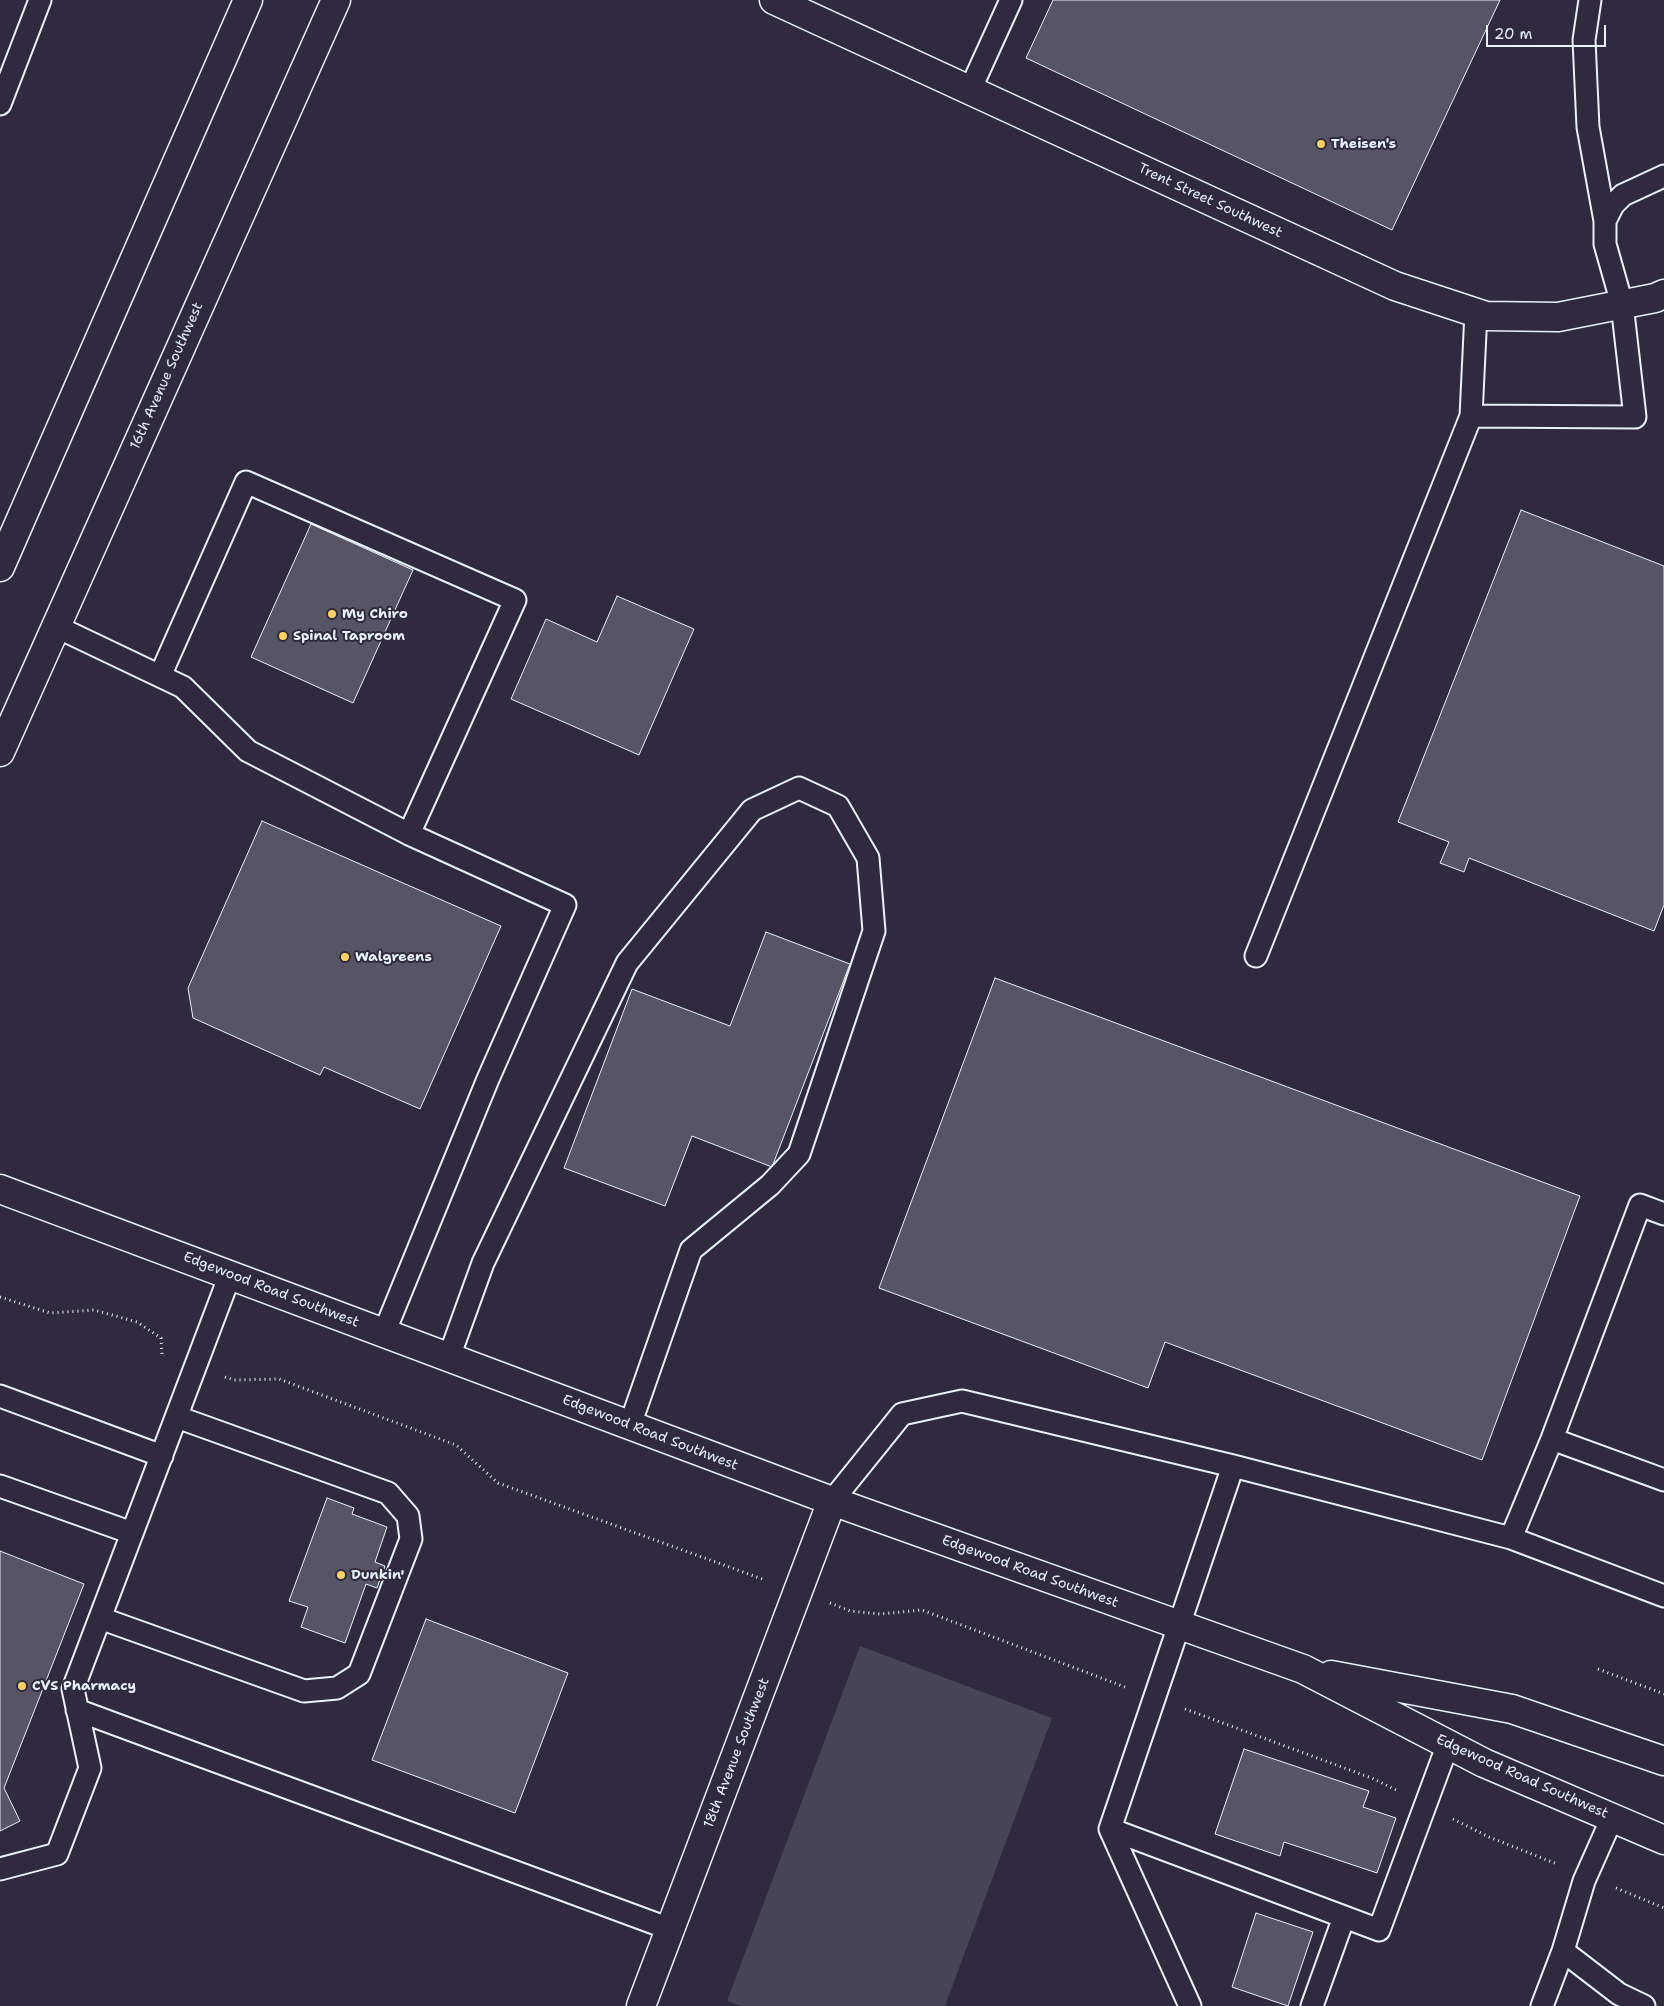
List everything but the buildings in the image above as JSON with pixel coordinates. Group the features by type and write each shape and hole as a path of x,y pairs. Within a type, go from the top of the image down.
{"main road":[{"path":"0,567 248,0"},
{"name":"16th Avenue Southwest","path":"0,752 336,0"},
{"name":"Trent Street Southwest","path":"774,0 1395,286 1486,316 1558,317 1655,298 1664,294"},
{"name":"Edgewood Road Southwest","path":"0,1189 832,1501 1303,1669 1484,1763 1664,1840"},
{"name":"18th Avenue Southwest","path":"641,2006 832,1501"},
{"name":"Edgewood Road Southwest","path":"1303,1669 1512,1709 1664,1761"}],"lane":[{"path":"0,104 40,0"},
{"path":"970,90 1011,0"},
{"path":"1471,416 1635,417 1622,304 1605,244 1606,220 1588,127 1584,40 1590,0"},
{"path":"1606,220 1613,205 1623,195 1664,176"},
{"path":"1256,956 1471,416 1476,312"},
{"path":"160,676 246,482 515,600 410,834"},
{"path":"56,626 183,686 248,751 410,834 565,904 488,1079 384,1333"},
{"path":"449,1357 483,1263 628,963 752,810 799,788 838,806 868,858 874,931 799,1154 770,1185 691,1250 630,1425"},
{"path":"1511,1538 1552,1439 1640,1205 1664,1214"},
{"path":"0,1869 57,1854 90,1768 73,1689 230,1275"},
{"path":"0,1396 162,1456"},
{"path":"832,1501 902,1414 962,1401 1232,1466 1511,1538 1664,1596"},
{"path":"100,1618 304,1691 336,1688 359,1674 411,1539 408,1516 388,1493 176,1418"},
{"path":"1552,1439 1664,1480"},
{"path":"1190,2006 1110,1829 1180,1626 1232,1466"},
{"path":"0,1486 132,1533"},
{"path":"77,1710 670,1929"},
{"path":"1110,1829 1379,1930 1448,1744"},
{"path":"1542,2006 1563,1951 1584,1881 1612,1818"},
{"path":"1312,2006 1344,1917"},
{"path":"1563,1951 1620,1994 1644,2006"}],"path":[{"path":"1598,1669 1664,1694"}],"shaded area":[{"path":"860,1646 1052,1718 945,2006 741,2006 727,2001"}],"place":[{"name":"Theisen's","path":"1321,144"},
{"name":"My Chiro","path":"332,614"},
{"name":"Spinal Taproom","path":"283,636"},
{"name":"Walgreens","path":"345,957"},
{"name":"Dunkin'","path":"341,1575"},
{"name":"CVS Pharmacy","path":"22,1686"}]}
